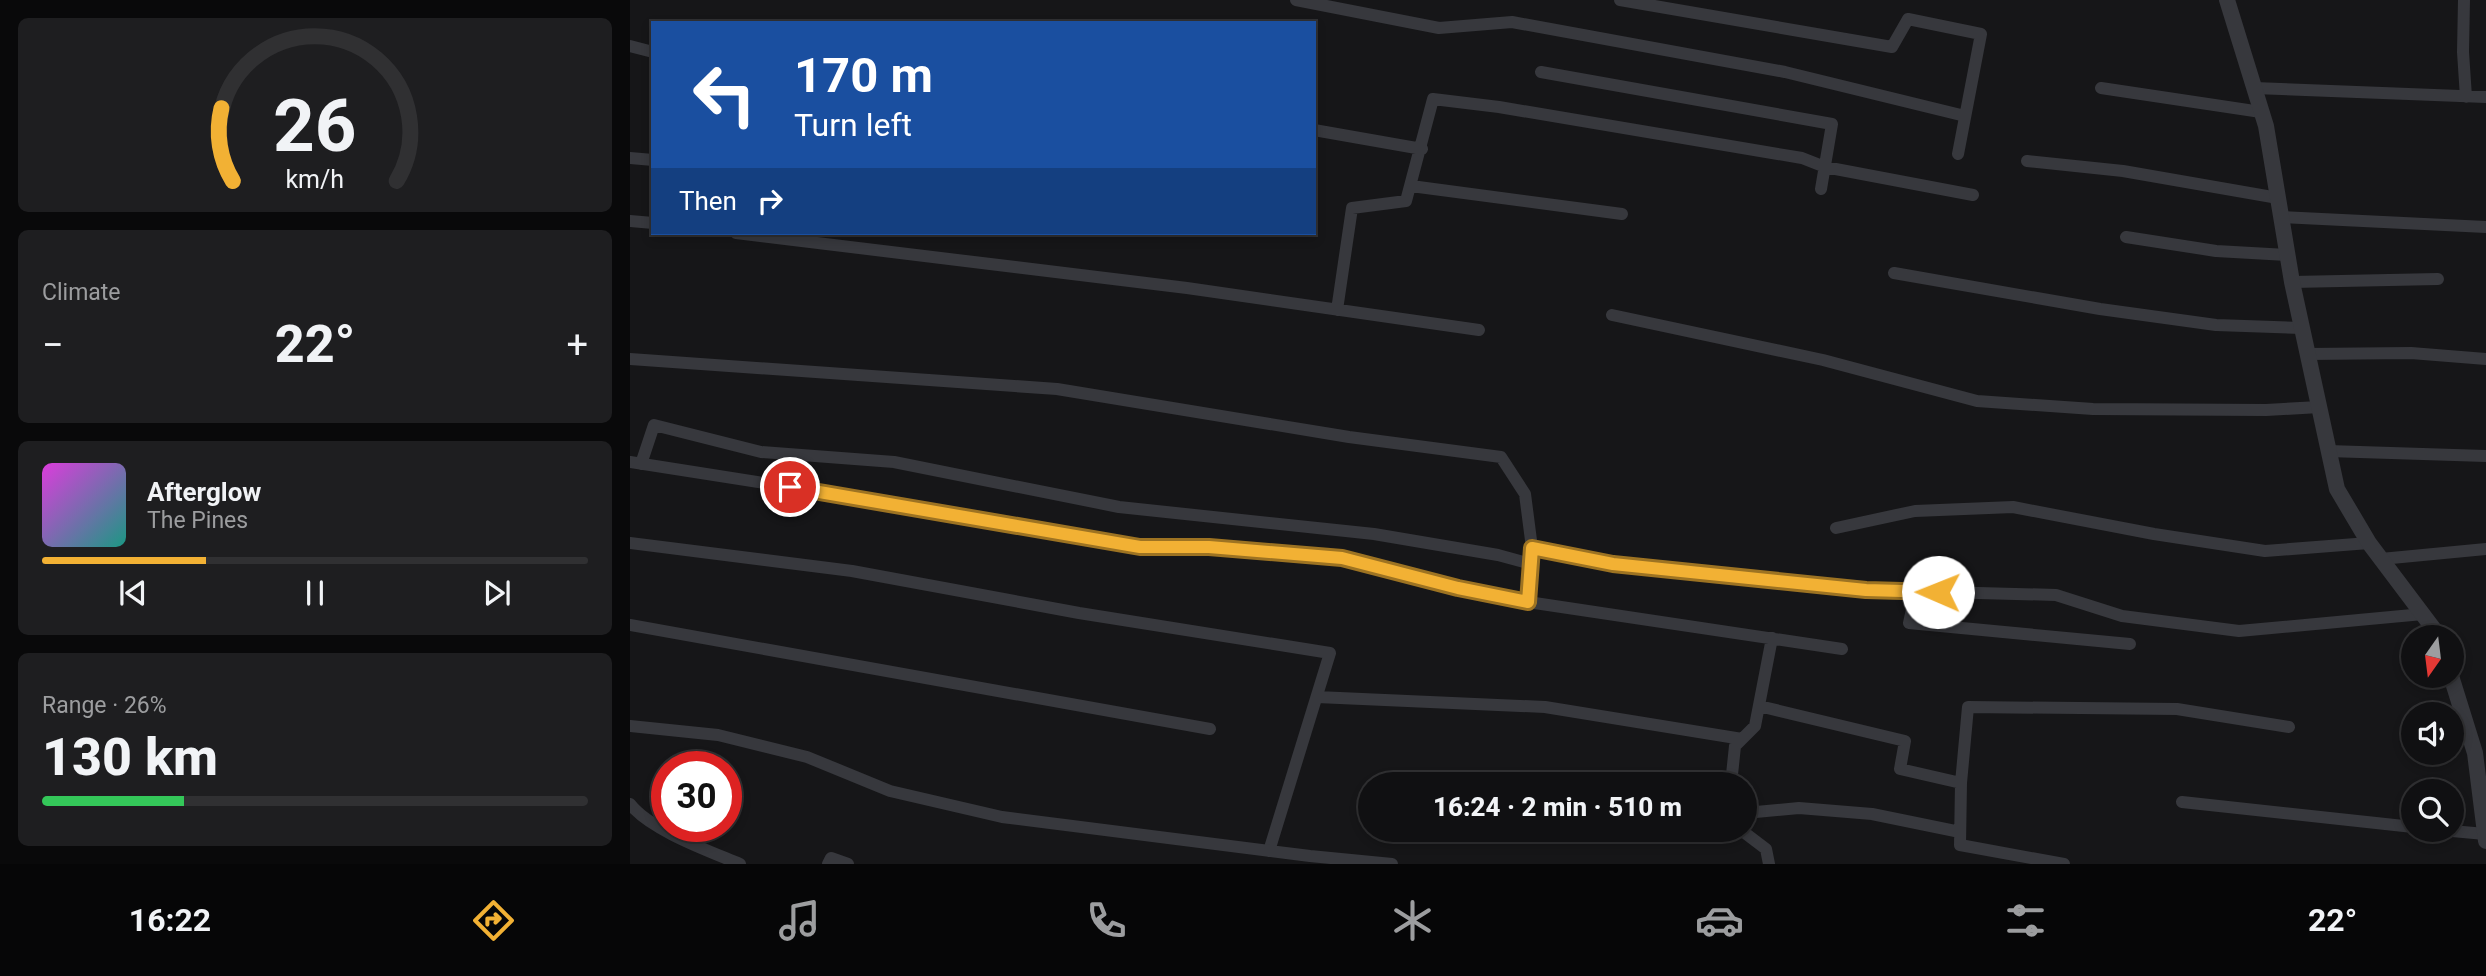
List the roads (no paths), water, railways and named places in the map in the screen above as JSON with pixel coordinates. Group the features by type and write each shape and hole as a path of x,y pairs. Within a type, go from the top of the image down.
{"street":[{"path":"1296,0 1440,28 1512,22 1784,72 1965,116"},
{"path":"1620,0 1892,47 1908,19 1981,34 1958,154"},
{"path":"2227,0 2261,112 2292,282 2337,489 2369,543 2430,625"},
{"path":"2464,0 2466,97"},
{"path":"630,46 651,51"},
{"path":"1541,72 1832,124 1821,189"},
{"path":"2101,88 2261,112"},
{"path":"2254,88 2486,97"},
{"path":"1337,310 1352,208 1406,201 1422,149 1433,99 1499,107 1802,158 1825,167 1973,195"},
{"path":"1316,130 1422,149"},
{"path":"630,158 651,160"},
{"path":"2027,161 2123,171 2278,198"},
{"path":"1411,186 1622,214"},
{"path":"2281,217 2486,227"},
{"path":"630,221 651,223"},
{"path":"752,235 1104,278 1479,330"},
{"path":"2126,237 2216,251 2287,256"},
{"path":"1894,273 2216,326 2302,328"},
{"path":"2292,282 2438,279"},
{"path":"1612,315 1823,360 1978,401 2094,409 2266,410 2319,407"},
{"path":"2307,354 2411,353 2486,359"},
{"path":"630,359 1057,389 1349,437 1501,457 1525,494 1532,548 1528,602"},
{"path":"1531,564 1498,555 1374,534 1119,507 894,462 761,452 654,425 636,463 1140,547 1209,547 1342,558 1458,588 1528,602 1842,649"},
{"path":"2328,451 2486,456"},
{"path":"1836,528 1915,511 2013,507 2154,534 2265,551 2369,543"},
{"path":"630,543 852,571 1079,613 1330,653 1269,851"},
{"path":"1532,548 1613,564 1866,590 2056,595 2122,616 2239,631 2423,614"},
{"path":"2381,559 2486,549"},
{"path":"1916,591 1909,623 2130,644"},
{"path":"630,625 1210,729"},
{"path":"1732,772 1735,746 1755,726 1772,638"},
{"path":"2456,688 2481,752 2486,837 2464,834"},
{"path":"1317,697 1545,707 1742,739"},
{"path":"1759,706 1905,741 1900,769 1961,783"},
{"path":"2064,864 1960,845 1961,783 1968,707 2177,709 2289,727"},
{"path":"630,726 718,735 807,757 890,791 1002,817 1392,864"},
{"path":"2182,802 2401,826"},
{"path":"630,804 636,813 674,835 740,864"},
{"path":"1757,812 1799,808 1872,814 1960,832"},
{"path":"1757,842 1766,849 1769,864"},
{"path":"828,864 831,858 848,864"}]}
